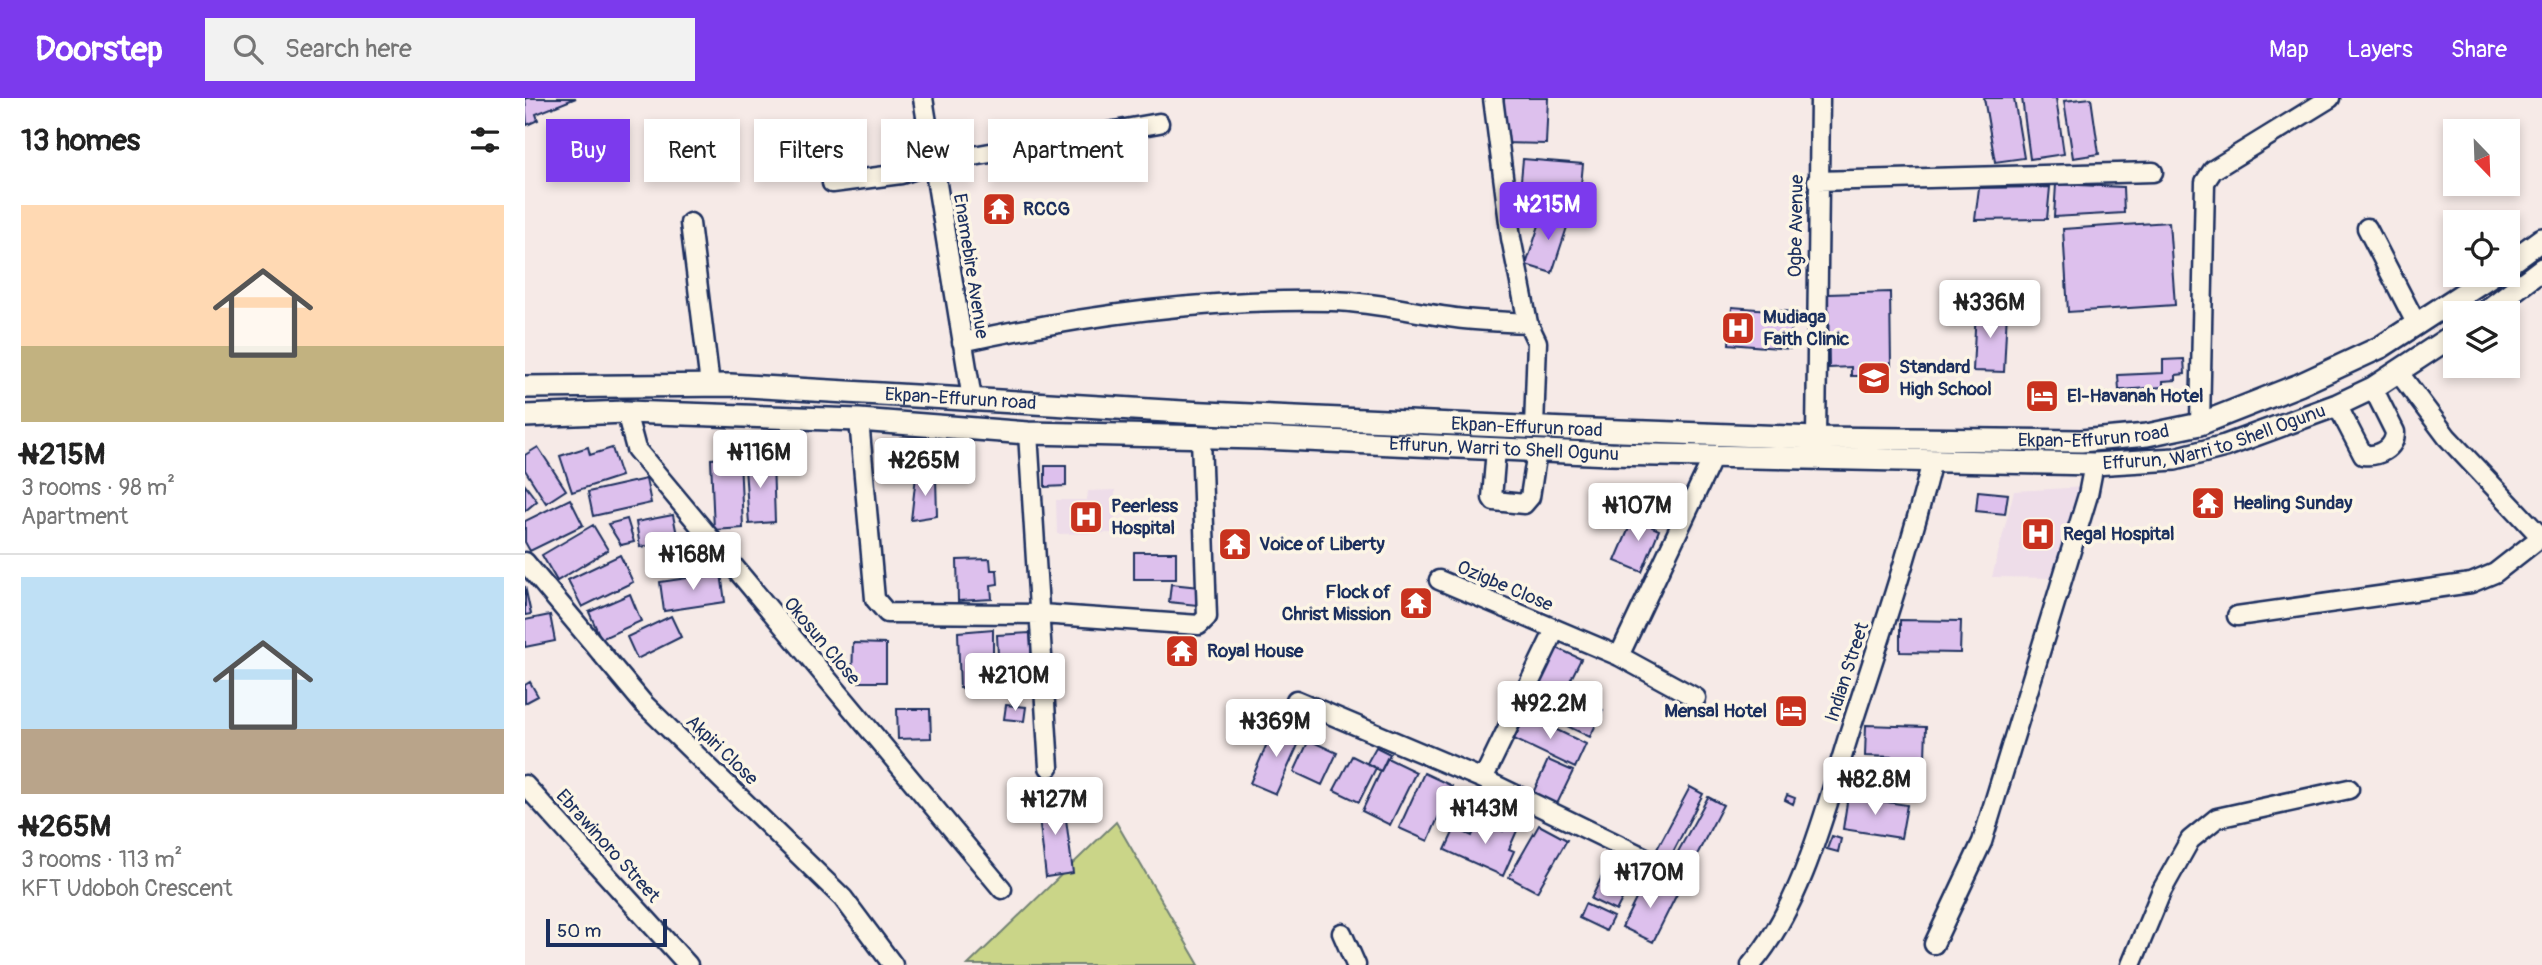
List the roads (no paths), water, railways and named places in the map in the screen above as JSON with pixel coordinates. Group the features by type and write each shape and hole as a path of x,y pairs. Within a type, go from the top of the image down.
{"main road":[{"path":"2520,255 2542,239"},
{"path":"2500,301 2542,269"},
{"name":"Ekpan-Effurun road","path":"525,387 710,385 1183,412 1534,427 1816,438 2081,441 2147,435 2200,424 2299,385 2381,347 2474,287"},
{"name":"Effurun, Warri to Shell Ogunu","path":"525,416 626,412 859,420 1028,433 1201,437 1537,451 2094,464 2175,459 2225,446 2337,405 2373,388 2443,342"}],"street":[{"name":"Enamebire Avenue","path":"923,98 927,119"},
{"path":"1493,98 1511,238 1528,324 1537,342 1534,427"},
{"name":"Ogbe Avenue","path":"1816,438 1819,98"},
{"path":"2200,424 2205,182 2213,170 2330,98"},
{"path":"974,156 1159,123"},
{"path":"1817,181 2153,172"},
{"path":"832,183 881,177"},
{"name":"Enamebire Avenue","path":"937,182 972,399"},
{"path":"690,223 710,385"},
{"path":"2367,228 2417,325"},
{"path":"962,342 1125,310 1250,301 1335,301 1463,319 1528,324"},
{"path":"2237,616 2471,583 2495,573 2542,537 2447,437 2399,373"},
{"path":"2337,405 2363,455 2371,456 2388,449 2395,439 2395,432 2373,388"},
{"name":"Okosun Close","path":"626,412 636,450 1002,889"},
{"path":"859,420 875,599 887,613 1041,614 1188,627 1199,625 1207,617 1201,437"},
{"path":"1028,433 1049,767"},
{"path":"1496,449 1492,498 1494,501 1524,504 1530,497 1537,451"},
{"path":"1619,656 1714,455"},
{"name":"Indian Street","path":"1751,965 1762,952 1787,905 1814,844 1916,524 1932,461"},
{"path":"1934,944 1982,842 2088,495 2094,464"},
{"name":"Akpiri Close","path":"525,562 643,703 843,898 893,965"},
{"name":"Ozigbe Close","path":"1439,580 1619,656 1696,698"},
{"name":"Ozigbe Close","path":"1483,779 1555,630"},
{"path":"1296,700 1483,779 1652,861"},
{"name":"Ebrawinoro Street","path":"525,785 688,965"},
{"path":"2131,965 2162,890 2190,840 2217,817 2349,789"},
{"path":"1342,933 1356,965"}],"place":[{"name":"RCCG","path":"999,209"},
{"name":"Mudiaga Faith Clinic","path":"1738,328"},
{"name":"Standard High School","path":"1874,378"},
{"name":"El-Havanah Hotel","path":"2042,396"},
{"name":"Healing Sunday","path":"2208,503"},
{"name":"Peerless Hospital","path":"1086,517"},
{"name":"Regal Hospital","path":"2038,534"},
{"name":"Voice of Liberty","path":"1235,544"},
{"name":"Flock of Christ Mission","path":"1416,603"},
{"name":"Royal House","path":"1182,651"},
{"name":"Mensal Hotel","path":"1791,711"}]}
